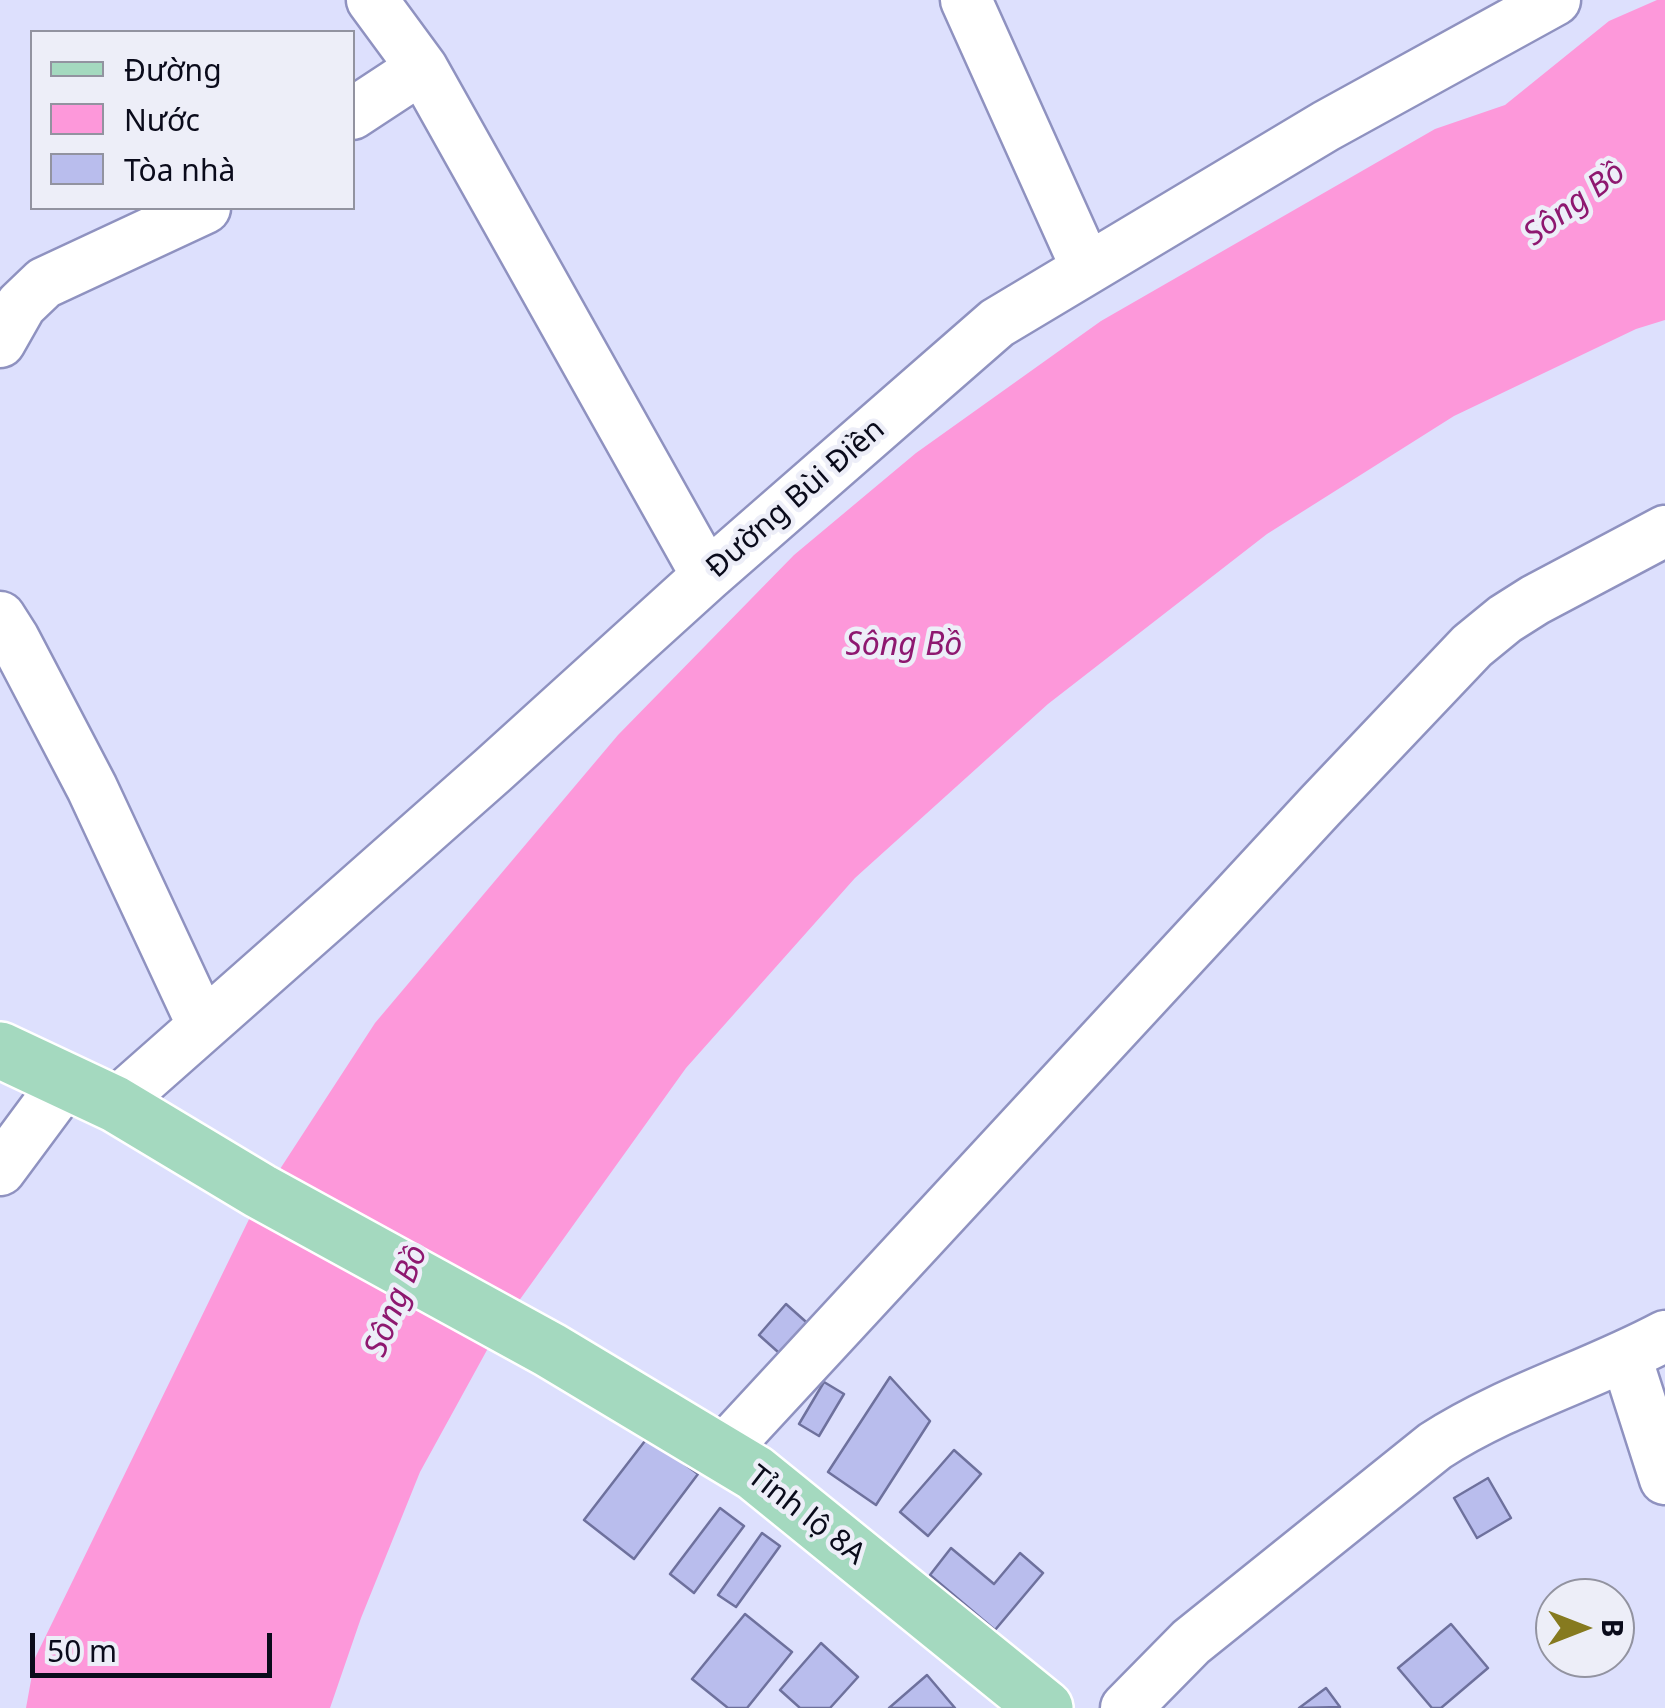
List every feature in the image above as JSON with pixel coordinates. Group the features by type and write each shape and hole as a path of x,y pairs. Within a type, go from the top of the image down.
{"main road":[{"name":"Tỉnh lộ 8A","path":"0,1050 114,1104 260,1191 550,1350 754,1473 1045,1708"}],"street":[{"path":"372,0 422,68 707,576"},
{"path":"966,0 1088,269"},
{"name":"Đường Bùi Điền","path":"114,1104 707,576 998,323 1326,126 1554,0"},
{"path":"355,112 422,68"},
{"path":"0,342 21,305 44,284 202,210"},
{"path":"721,1453 1472,646 1534,600 1665,532"},
{"path":"0,617 92,788 203,1026"},
{"path":"0,1170 66,1080"},
{"path":"1126,1708 1192,1642 1436,1446 1478,1422 1646,1347 1665,1479"}],"water":[{"name":"Sông Bồ","path":"1665,0 1665,320 1636,329 1454,416 1267,534 1048,704 855,878 686,1068 498,1330 420,1472 361,1618 330,1708 26,1708 35,1658 254,1209 375,1023 618,735 794,555 916,453 1101,321 1435,129 1505,105 1609,21"}],"building":[{"path":"786,1304 814,1329 787,1360 759,1335"},
{"path":"890,1377 930,1421 876,1505 828,1472"},
{"path":"824,1382 844,1394 819,1436 799,1424"},
{"path":"648,1437 698,1474 634,1559 584,1520"},
{"path":"954,1450 981,1474 928,1536 900,1512"},
{"path":"1488,1478 1511,1518 1477,1538 1454,1498"},
{"path":"720,1508 744,1526 694,1593 670,1574"},
{"path":"762,1533 780,1546 736,1607 718,1595"},
{"path":"951,1548 994,1584 1020,1553 1043,1573 995,1630 930,1575"},
{"path":"745,1614 792,1652 747,1708 728,1708 692,1679"},
{"path":"1451,1624 1488,1668 1441,1708 1432,1708 1398,1668"},
{"path":"821,1643 858,1677 830,1708 800,1708 780,1690"},
{"path":"927,1675 955,1708 889,1708"},
{"path":"1326,1688 1340,1707 1299,1708"}]}
